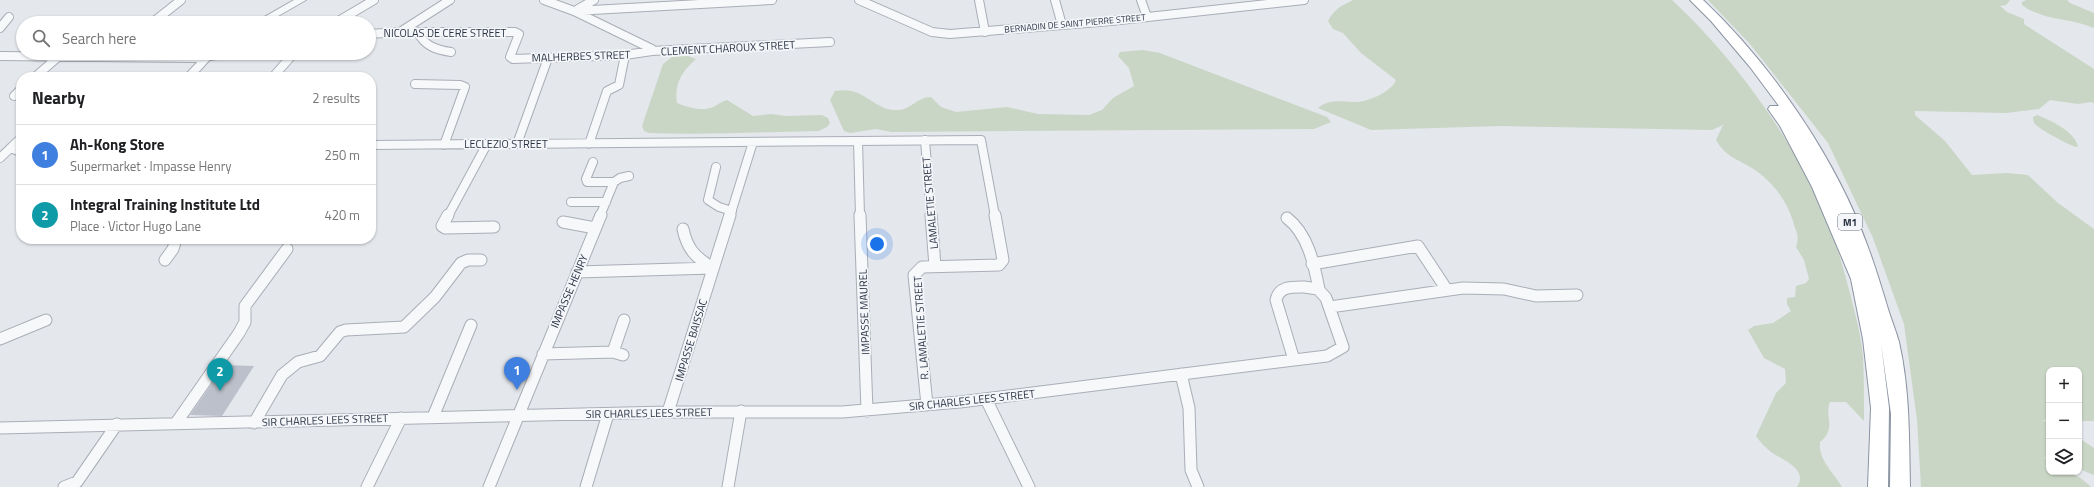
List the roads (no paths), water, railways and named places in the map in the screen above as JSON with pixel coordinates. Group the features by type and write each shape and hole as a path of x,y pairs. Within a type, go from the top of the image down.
{"highway":[{"name":"M1","path":"1685,0 1749,71 1786,126 1820,187 1859,279 1872,339 1880,408 1878,487"},
{"name":"M1","path":"1696,0 1715,18 1755,64 1799,124 1832,181 1861,249 1890,342 1900,414 1900,487"}],"street":[{"path":"161,16 181,0"},
{"path":"272,16 301,0"},
{"path":"347,16 374,0"},
{"path":"400,32 450,0"},
{"name":"CLEMENT CHAROUX STREET","path":"544,0 574,11 652,49 652,52 830,42"},
{"path":"574,11 594,0"},
{"path":"574,11 772,0"},
{"name":"BERNADIN DE SAINT PIERRE STREET","path":"859,0 932,32 950,34 1147,17 1240,3 1299,0"},
{"path":"979,0 985,32"},
{"path":"1055,0 1062,25"},
{"path":"1141,0 1147,17"},
{"path":"0,28 9,17"},
{"name":"NICOLAS DE CERE STREET","path":"376,34 400,32 515,32 519,34 510,57"},
{"path":"418,32 420,39 435,48 451,52"},
{"name":"MALHERBES STREET","path":"510,57 513,59 548,58 625,55 652,52"},
{"path":"589,144 607,92 619,85 625,55"},
{"path":"0,56 16,56"},
{"path":"517,144 548,58"},
{"path":"41,72 55,60"},
{"path":"193,72 204,60"},
{"path":"278,72 288,60"},
{"path":"415,84 460,85 465,87 444,145"},
{"name":"LAMALETIE STREET","path":"925,140 935,266"},
{"name":"LECLEZIO STREET","path":"376,145 981,140 1003,260 999,264 935,266"},
{"name":"IMPASSE MAUREL","path":"858,141 867,411"},
{"name":"IMPASSE BAISSAC","path":"668,412 753,142"},
{"path":"0,158 16,143"},
{"path":"486,144 442,226 445,228 494,227"},
{"path":"0,148 16,148"},
{"path":"10,148 16,150"},
{"path":"593,162 586,179 587,182 614,182 620,178 629,176"},
{"path":"716,167 708,200 719,207 732,211"},
{"name":"IMPASSE HENRY","path":"489,487 614,182"},
{"path":"570,202 606,202"},
{"name":"SIR CHARLES LEES STREET","path":"0,428 116,424 254,423 433,417 668,412 741,411 803,414 867,411 986,399 1331,355 1343,347 1326,295 1319,289 1312,264 1298,226 1287,218"},
{"path":"563,222 595,228"},
{"path":"683,229 685,245 702,262 713,268"},
{"path":"165,260 173,249 174,244"},
{"path":"1312,264 1418,246 1447,290"},
{"path":"176,423 239,333 245,322 245,306 251,296 288,249"},
{"path":"254,423 282,375 289,367 298,362 320,356 337,335 346,330 404,328 435,297 461,263 468,260 481,260"},
{"name":"R. LAMALETIE STREET","path":"927,405 914,275 922,267 935,266"},
{"path":"577,272 713,268"},
{"path":"1294,360 1276,300 1277,294 1281,289 1286,288 1308,287 1319,289"},
{"path":"1330,307 1447,290 1504,289 1536,296 1577,295"},
{"path":"0,339 46,320"},
{"path":"543,354 618,354 624,320"},
{"path":"433,417 471,325"},
{"path":"1181,374 1189,408 1191,470 1198,487"},
{"path":"986,399 1029,487"},
{"path":"728,487 741,411"},
{"path":"586,487 608,414"},
{"path":"367,487 401,418"},
{"path":"64,487 80,484 116,424"}],"place":[{"name":"Ah-Kong Store","path":"517,390"},
{"name":"Integral Training Institute Ltd","path":"220,391"}]}
